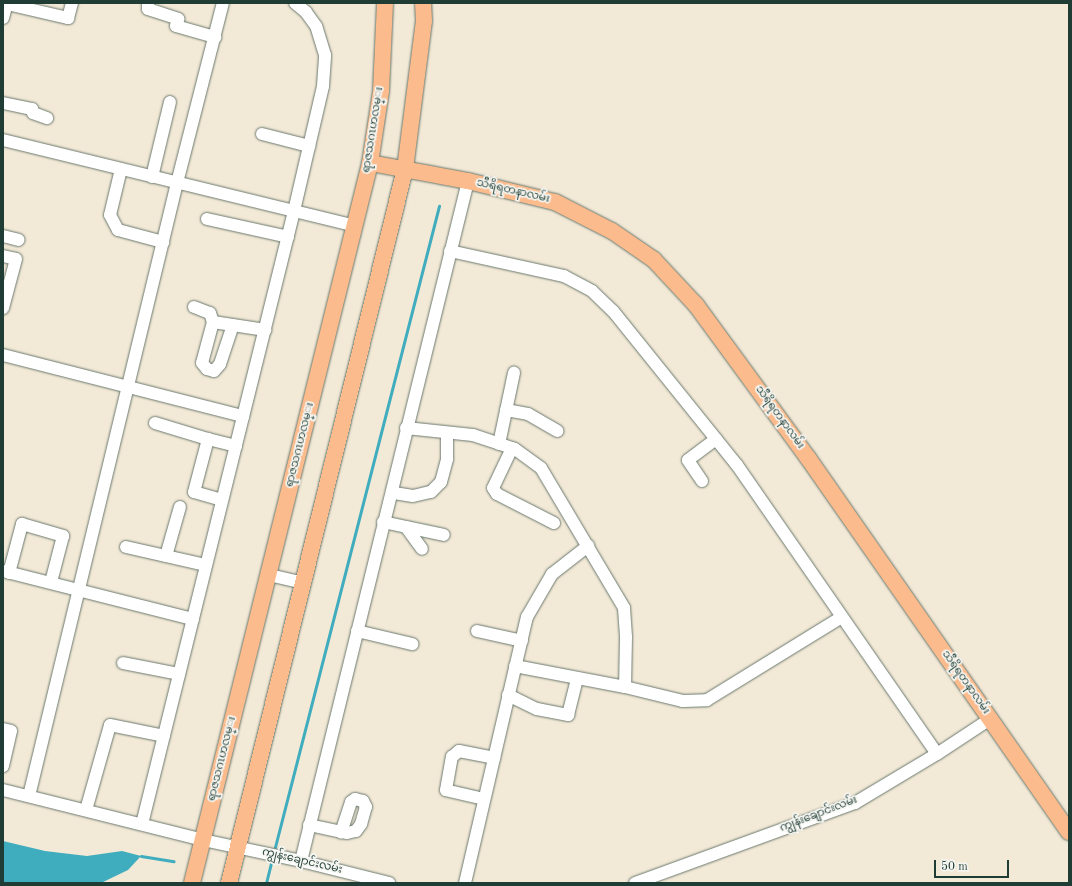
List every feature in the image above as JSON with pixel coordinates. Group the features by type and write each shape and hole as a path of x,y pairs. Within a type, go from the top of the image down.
{"main road":[{"name":"ရာဇသဂၤဟလမ္း","path":"192,883 370,163 381,91 385,3"},
{"path":"229,883 405,169 424,21 423,3"},
{"name":"သီရိရတနာလမ်း","path":"370,163 468,181 555,202 612,231 654,260 696,305 808,458 1069,832"}],"street":[{"path":"3,18 7,3 68,18 72,3"},
{"path":"148,3 148,10 178,19 176,26 215,37"},
{"path":"28,796 162,242 224,3"},
{"path":"142,824 288,237 323,86 325,55 316,26 306,12 295,3"},
{"path":"152,177 170,102"},
{"path":"3,103 32,109 33,113 47,118"},
{"path":"262,134 309,146"},
{"path":"3,140 355,226"},
{"path":"120,169 110,215 118,230 162,242"},
{"path":"301,861 406,428 468,181"},
{"path":"207,219 288,237"},
{"path":"3,236 19,240"},
{"path":"450,251 564,276 592,291 613,311 737,465 937,754"},
{"path":"3,256 16,260 3,308"},
{"path":"194,307 210,313 213,322 202,363 207,369 214,371 220,364 233,325"},
{"path":"213,322 264,330"},
{"path":"3,355 243,416"},
{"path":"499,444 514,373"},
{"path":"506,410 528,414 558,431"},
{"path":"156,423 236,446"},
{"path":"406,428 473,435 512,448 541,468 624,608 626,637 625,687"},
{"path":"394,493 413,496 431,492 441,482 447,459 447,432"},
{"path":"702,481 688,460 716,438"},
{"path":"208,439 194,492 222,500"},
{"path":"512,448 493,488 497,494 554,523"},
{"path":"166,556 180,506"},
{"path":"384,522 444,535"},
{"path":"51,582 63,536 22,524 6,572 51,582 193,619"},
{"path":"406,527 422,549"},
{"path":"465,883 527,617 552,574 588,546"},
{"path":"126,547 206,565"},
{"path":"269,575 304,583"},
{"path":"515,666 625,687 683,701 707,700 842,617"},
{"path":"357,631 412,644"},
{"path":"477,631 522,641"},
{"path":"123,663 179,674"},
{"path":"508,695 537,709 568,715 577,678"},
{"name":"ကျွန်းချောင်းလမ်း","path":"634,883 855,803 937,754 990,719"},
{"path":"86,810 110,724 164,736"},
{"path":"3,729 11,731 3,766"},
{"path":"484,799 446,790 452,757 459,751 494,758"},
{"name":"ကျွန်းချောင်းလမ်း","path":"3,790 202,840 301,861 389,883"},
{"path":"309,825 341,832"}],"water":[{"path":"3,841 45,851 87,856 122,851 141,856 128,870 101,883 3,883"}],"waterway":[{"path":"275,847 439,206"},
{"path":"141,856 174,861"},
{"path":"266,883 271,863"}]}
